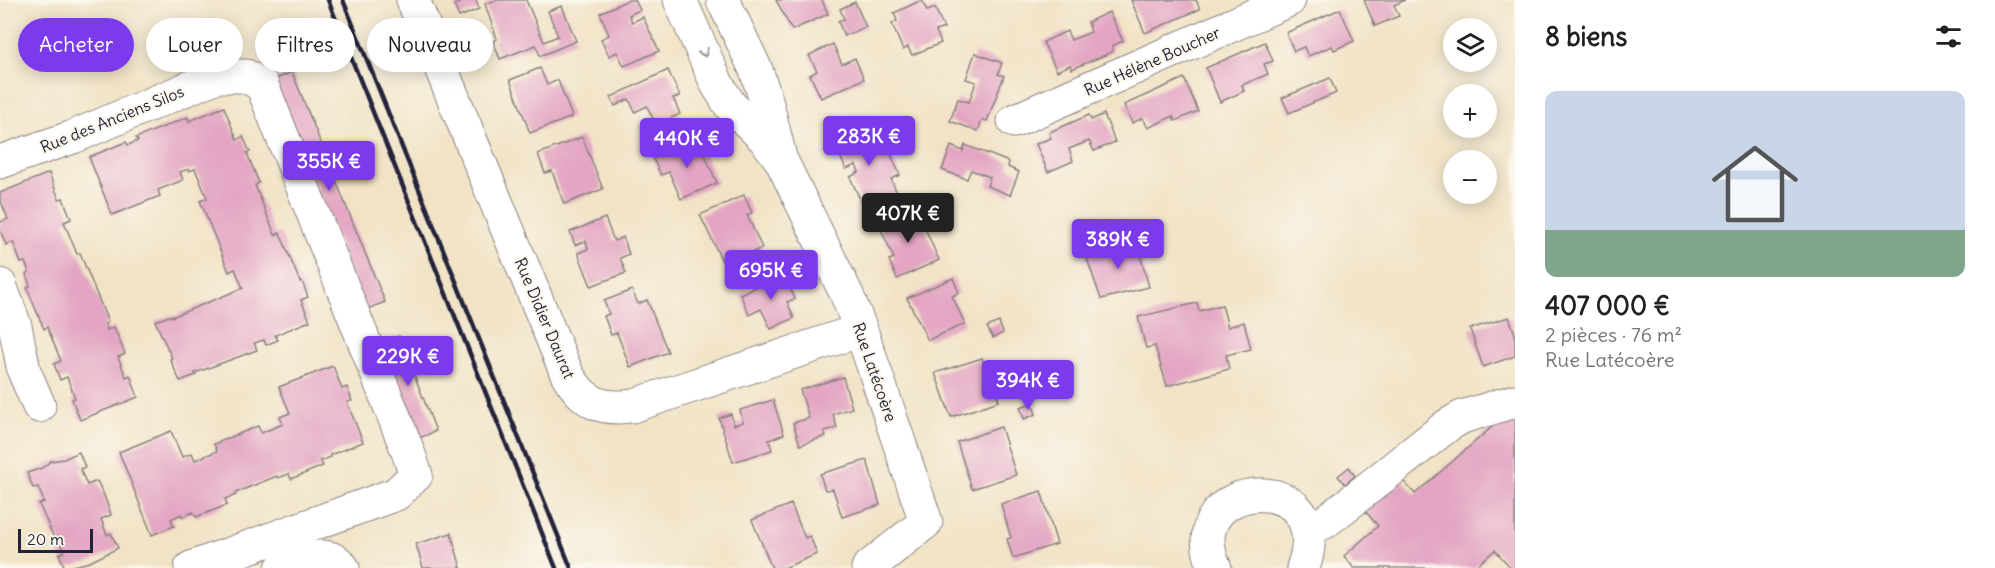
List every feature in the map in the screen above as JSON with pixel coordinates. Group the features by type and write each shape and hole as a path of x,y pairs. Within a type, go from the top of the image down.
{"street":[{"name":"Rue Didier Daurat","path":"413,0 567,374 590,401 615,408 632,406 861,330"},
{"name":"Rue Latécoère","path":"680,0 717,84 730,105 765,139 781,160 847,295 926,522 868,568"},
{"name":"Rue Latécoère","path":"723,0 756,70 781,160"},
{"name":"Rue Hélène Boucher","path":"1014,121 1289,0"},
{"name":"Rue des Anciens Silos","path":"0,162 73,137 217,76 246,76 262,85 416,475 396,494 191,568"},
{"path":"0,285 15,326 24,371 39,406"},
{"path":"1308,530 1332,517 1448,425 1462,417 1515,401"},
{"path":"1215,568 1209,552 1210,532 1214,520 1222,509 1239,498 1258,493 1283,500 1294,507 1302,518 1308,530 1310,543 1304,568"},
{"path":"282,568 317,556 330,558 340,563 343,568"}],"building":[{"path":"467,0 476,0 479,9 459,17 454,5"},
{"path":"496,0 526,0 544,42 558,36 548,11 562,6 576,41 540,56 536,45 500,59 493,41 497,39 493,18 490,18 485,4"},
{"path":"628,0 635,0 640,10 629,15 632,22 643,17 659,51 624,66 617,52 609,56 601,39 609,35 600,13"},
{"path":"776,0 822,0 828,14 792,30"},
{"path":"922,0 927,11 935,8 944,28 936,31 941,43 912,55 908,47 903,50 892,24 897,21 894,13"},
{"path":"1131,0 1196,0 1200,9 1145,33"},
{"path":"1364,0 1405,0 1394,5 1399,16 1375,26"},
{"path":"855,2 866,27 844,36 838,21 844,19 840,9"},
{"path":"1340,9 1354,41 1334,50 1332,46 1308,56 1304,47 1294,51 1286,33"},
{"path":"1109,12 1123,41 1112,46 1113,51 1105,55 1072,69 1070,65 1057,71 1043,42 1067,31 1071,40 1091,32 1088,22"},
{"path":"1265,42 1273,61 1264,64 1268,74 1242,85 1244,91 1220,102 1206,68"},
{"path":"833,44 842,64 855,58 864,79 821,98 810,75 817,71 809,55"},
{"path":"975,53 1002,63 998,74 1004,76 987,121 982,120 978,131 950,121 958,99 969,102 976,82 966,79"},
{"path":"540,68 547,85 558,80 572,117 530,133 510,80"},
{"path":"668,70 680,96 673,98 680,114 656,125 647,106 635,112 629,99 615,106 611,97"},
{"path":"292,72 385,302 365,310 273,80"},
{"path":"1184,78 1198,111 1175,121 1173,116 1148,128 1143,118 1132,123 1124,105"},
{"path":"1330,78 1336,93 1289,113 1282,98"},
{"path":"224,107 237,140 243,136 250,152 247,153 259,183 255,185 275,235 280,233 300,282 302,281 308,297 301,300 310,321 275,335 278,340 266,345 264,340 254,343 257,350 195,373 196,375 180,381 155,321 172,315 172,317 243,288 235,269 229,272 200,201 207,198 195,169 189,171 189,169 180,172 183,180 158,190 160,196 112,215 89,157 126,142 128,145 138,141 136,138 188,117 189,121"},
{"path":"1104,114 1115,142 1094,151 1089,141 1069,149 1073,161 1048,172 1036,144 1051,138 1049,133 1052,131 1089,115 1091,120"},
{"path":"860,129 867,144 883,136 900,175 891,179 897,193 864,208 850,177 859,172 856,165 846,169 833,141"},
{"path":"582,137 603,189 564,204 552,171 545,173 538,154"},
{"path":"698,139 717,183 681,199 669,172 661,175 653,159"},
{"path":"965,145 1009,162 1008,167 1019,172 1010,195 987,186 990,177 971,170 967,179 942,170 951,146 963,151"},
{"path":"49,173 59,199 63,198 71,219 64,222 77,254 80,253 108,322 105,324 107,330 114,327 125,354 118,357 126,377 130,375 138,397 80,420 67,377 60,380 54,364 61,361 47,327 44,329 27,288 30,286 26,274 29,272 25,262 21,263 13,242 6,245 0,230 0,222 8,219 0,193"},
{"path":"744,195 752,213 747,215 762,248 724,265 700,215"},
{"path":"916,208 939,260 897,279 889,260 894,258 879,225"},
{"path":"605,218 614,241 623,237 629,254 620,258 626,273 591,286 578,253 588,249 586,241 575,245 570,232"},
{"path":"1136,240 1149,287 1101,299 1085,253"},
{"path":"784,274 795,299 787,302 794,318 771,329 761,309 749,315 740,294"},
{"path":"953,278 959,293 952,296 965,324 928,340 907,298"},
{"path":"632,290 638,304 647,300 668,352 630,367 617,333 611,335 604,316 609,314 604,301"},
{"path":"1197,303 1199,311 1222,305 1228,327 1244,322 1251,349 1226,355 1229,369 1167,386 1155,346 1146,348 1138,317"},
{"path":"1509,317 1515,334 1515,356 1483,367 1470,329"},
{"path":"999,322 1003,333 993,338 987,327"},
{"path":"399,336 436,431 417,439 379,344"},
{"path":"982,358 987,374 990,373 999,401 951,417 935,373"},
{"path":"333,366 342,389 347,387 352,401 347,402 363,442 330,455 331,457 320,461 323,466 291,479 289,474 278,478 277,476 235,493 236,495 225,499 227,505 196,517 193,512 182,517 181,514 171,519 174,526 152,535 119,452 171,431 182,457 192,453 195,460 217,451 214,444 258,426 261,433 283,424 280,417 290,413 279,387"},
{"path":"843,377 852,408 833,414 837,428 824,431 826,436 800,445 793,423 809,418 800,390"},
{"path":"773,400 784,434 769,440 772,450 733,462 719,418 731,414 734,425 743,422 740,410"},
{"path":"1032,403 1036,414 1024,419 1020,407"},
{"path":"1515,407 1515,568 1511,568 1495,550 1474,568 1354,568 1344,556 1378,526 1359,504 1396,473 1415,494"},
{"path":"1001,427 1016,475 972,489 957,442"},
{"path":"79,452 85,467 80,469 87,485 97,481 104,495 111,515 101,519 107,535 111,533 118,548 90,562 65,568 59,554 64,552 58,536 54,538 39,504 44,502 38,487 33,488 27,473 42,468 51,461 64,459"},
{"path":"867,460 880,505 842,517 833,489 825,490 820,474"},
{"path":"1349,467 1355,476 1345,484 1338,476"},
{"path":"1041,491 1057,544 1013,558 1007,539 1011,538 1001,504"},
{"path":"791,504 805,538 810,536 817,554 784,568 772,568 752,520"},
{"path":"451,533 461,568 423,568 416,544"}],"railway":[{"path":"328,0 556,568"},
{"path":"343,0 571,568"}]}
